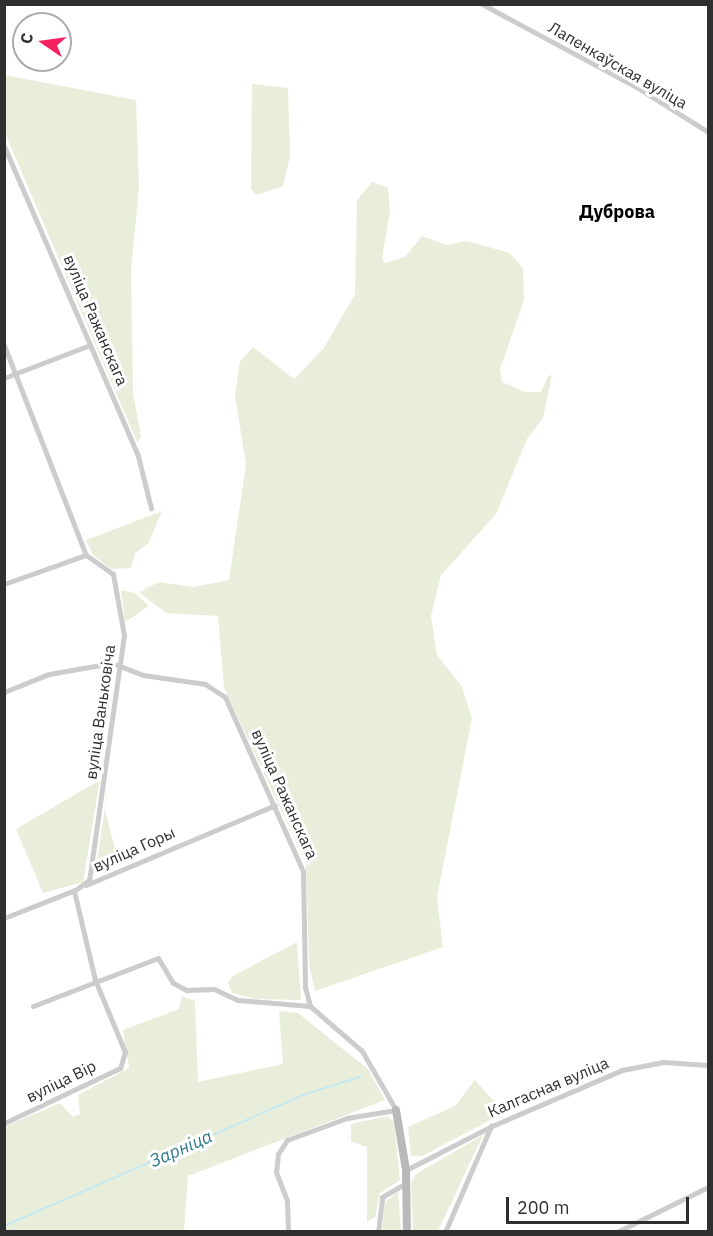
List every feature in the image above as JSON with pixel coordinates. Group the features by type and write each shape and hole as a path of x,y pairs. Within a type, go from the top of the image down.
{"street":[{"name":"Лапенкаўская вуліца","path":"482,4 628,83 708,132"},
{"name":"вуліца Ражанскага","path":"4,146 138,456 151,508"},
{"path":"4,345 86,555 4,584"},
{"path":"4,378 90,345"},
{"name":"вуліца Ваньковіча","path":"74,891 89,880 124,635 113,574 86,555"},
{"path":"4,692 49,674 96,663 120,666"},
{"name":"вуліца Ражанскага","path":"120,666 205,684 225,697 303,871 305,987 310,1005"},
{"name":"вуліца Горы","path":"4,918 74,891 275,805"},
{"path":"74,891 95,980"},
{"path":"33,1006 95,980 158,958 173,983 186,990 214,989 238,1000 310,1005 362,1051 396,1110 406,1170 407,1232"},
{"name":"вуліца Вір","path":"4,1123 120,1068 125,1059 95,980"},
{"name":"Калгасная вуліца","path":"406,1170 492,1126 622,1070 663,1062 708,1065"},
{"path":"288,1232 287,1201 276,1172 278,1154 288,1140 347,1118 396,1110"},
{"path":"444,1232 492,1126"},
{"path":"378,1232 382,1197 406,1183"},
{"path":"617,1232 708,1187"}],"green space":[{"path":"4,75 136,100 139,188 131,269 133,392 141,437 137,442 5,133"},
{"path":"252,84 288,88 290,156 283,186 256,195 251,189"},
{"path":"372,182 388,188 390,212 382,258 385,263 405,257 422,236 446,245 467,241 510,253 523,269 524,300 500,369 502,382 525,392 541,392 548,376 552,375 543,418 527,439 496,514 441,575 431,616 437,655 462,687 472,718 437,897 443,947 315,991 309,964 306,863 224,688 218,616 166,613 139,592 159,582 193,587 229,580 246,464 235,396 240,361 253,347 294,379 324,348 355,294 357,200"},
{"path":"162,511 148,544 135,553 131,568 111,569 93,555 86,540"},
{"path":"121,590 135,593 149,606 125,622"},
{"path":"100,780 83,882 43,893 16,829"},
{"path":"108,785 105,810 119,865 95,876"},
{"path":"297,942 301,1000 256,999 232,993 228,983 233,976"},
{"path":"182,996 195,1001 198,1082 283,1064 279,1011 298,1013 368,1069 385,1100 188,1176 184,1231 5,1231 4,1127 60,1103 73,1117 80,1114 78,1095 129,1068 123,1030 179,1009"},
{"path":"475,1080 504,1113 422,1156 411,1156 408,1127 455,1106"},
{"path":"387,1116 394,1122 400,1180 380,1193 375,1217 367,1222 367,1147 351,1141 351,1124"},
{"path":"483,1135 438,1231 413,1231 411,1183 416,1174"},
{"path":"398,1192 401,1231 382,1231 385,1202"}],"waterway":[{"name":"Зарніца","path":"4,1226 306,1094 360,1077"}],"district":[{"name":"Дуброва","path":"617,212"}]}
